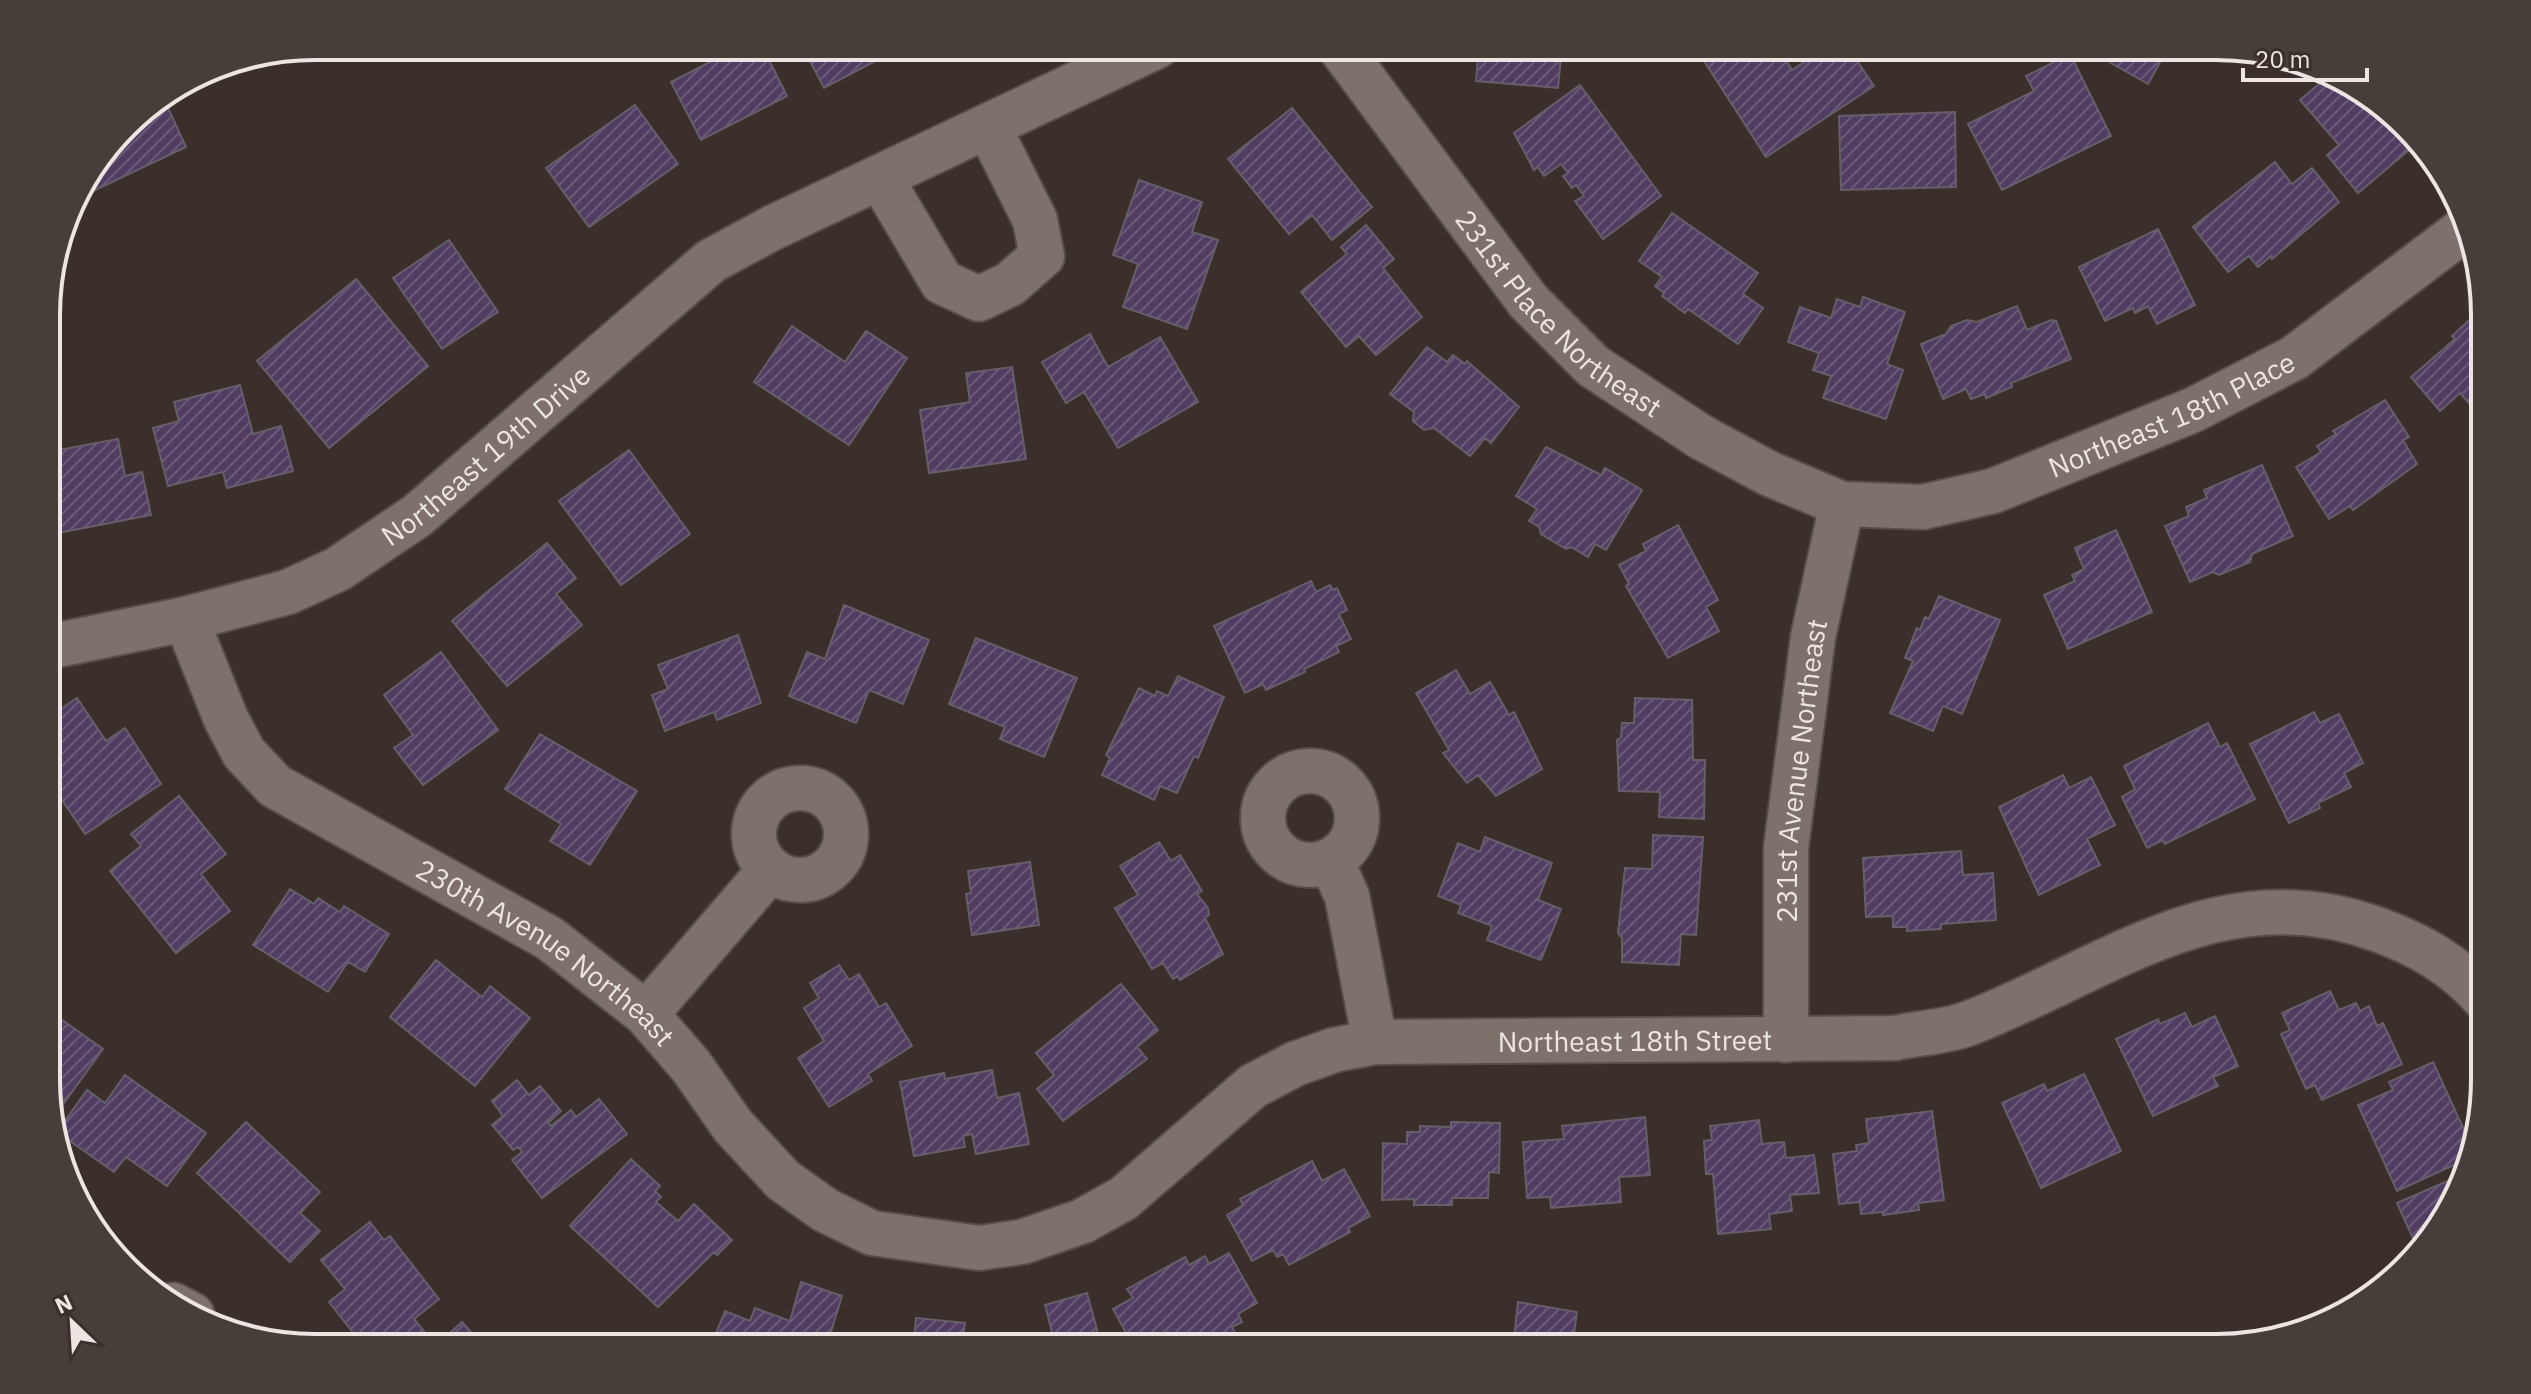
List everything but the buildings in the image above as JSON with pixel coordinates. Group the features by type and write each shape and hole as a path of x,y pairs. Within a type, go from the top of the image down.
{"street":[{"name":"Northeast 19th Drive","path":"60,645 186,619 288,592 375,547 418,515 711,261 1127,60"},
{"name":"231st Place Northeast","path":"1349,60 1528,301 1593,366 1701,437 1770,474 1842,504"},
{"path":"880,177 942,282 979,299 1010,284 1042,256 1035,220 988,126"},
{"name":"Northeast 18th Place","path":"1842,504 1923,507 1993,491 2193,410 2294,358 2457,234"},
{"name":"231st Avenue Northeast","path":"1786,1040 1786,848 1813,637 1842,504"},
{"name":"230th Avenue Northeast","path":"186,619 244,753 275,786 549,938 646,1014 691,1066 733,1126 783,1180 825,1210 872,1233 944,1245"},
{"path":"1331,861 1347,896 1375,1042"},
{"path":"646,1014 770,870"},
{"name":"Northeast 18th Street","path":"944,1245 979,1248 1022,1242 1083,1221 1124,1198 1253,1086 1321,1055 1375,1042 1895,1038 1963,1025 2149,939 2204,922 2255,913 2313,911 2361,923 2407,940 2445,961 2470,985"}]}
